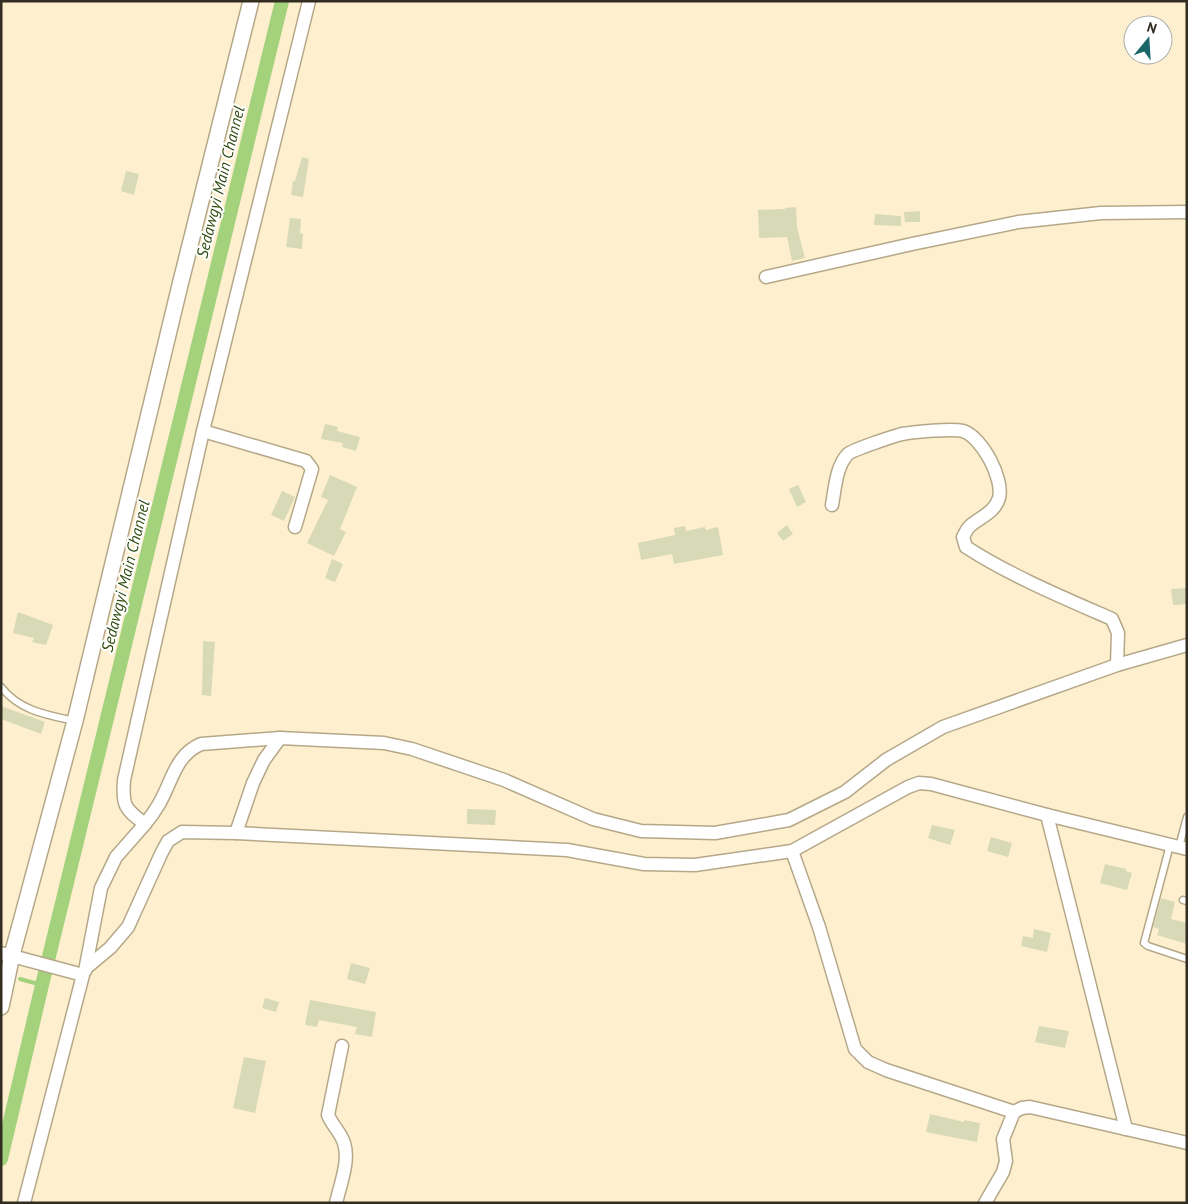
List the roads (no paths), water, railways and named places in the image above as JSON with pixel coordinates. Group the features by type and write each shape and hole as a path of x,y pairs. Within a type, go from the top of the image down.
{"street":[{"path":"2,998 75,721 177,294 252,1"},
{"path":"145,824 128,811 123,796 124,780 204,431 309,1"},
{"path":"766,277 1018,222 1101,213 1187,212"},
{"path":"832,505 842,464 849,453 902,434 954,430 965,432 975,440 990,459 999,484 999,499 993,508 968,528 963,537 966,547 980,556 1064,598 1112,619 1118,633 1117,665"},
{"path":"204,431 306,461 309,464 312,469 295,527"},
{"path":"24,1203 85,971 100,888 116,857 145,824 159,804 178,762 192,748 201,744 280,738 384,743 412,749 504,780 593,820 641,831 715,833 789,820 845,792 886,760 943,727 1117,665 1187,645"},
{"path":"236,833 253,783 264,760 280,738"},
{"path":"12,955 69,970 85,971 110,948 128,927 168,840 182,832 236,833 567,850 644,864 695,865 792,851 908,787 919,783 930,784 1046,815 1179,847"},
{"path":"1046,815 1126,1129"},
{"path":"792,851 819,927 855,1049 868,1062 886,1070 1014,1112"},
{"path":"336,1203 346,1151 344,1141 328,1115 342,1046"},
{"path":"985,1203 1003,1172 1006,1161 1002,1139 1014,1112 1022,1108 1030,1108 1187,1143"}],"lane":[{"path":"1,687 6,694 24,708 40,714 75,721"},
{"path":"1187,817 1179,847 1144,944 1187,959"}],"waterway":[{"name":"Sedawgyi Main Channel","path":"1,1159 282,1"},
{"path":"20,979 42,985"}]}
